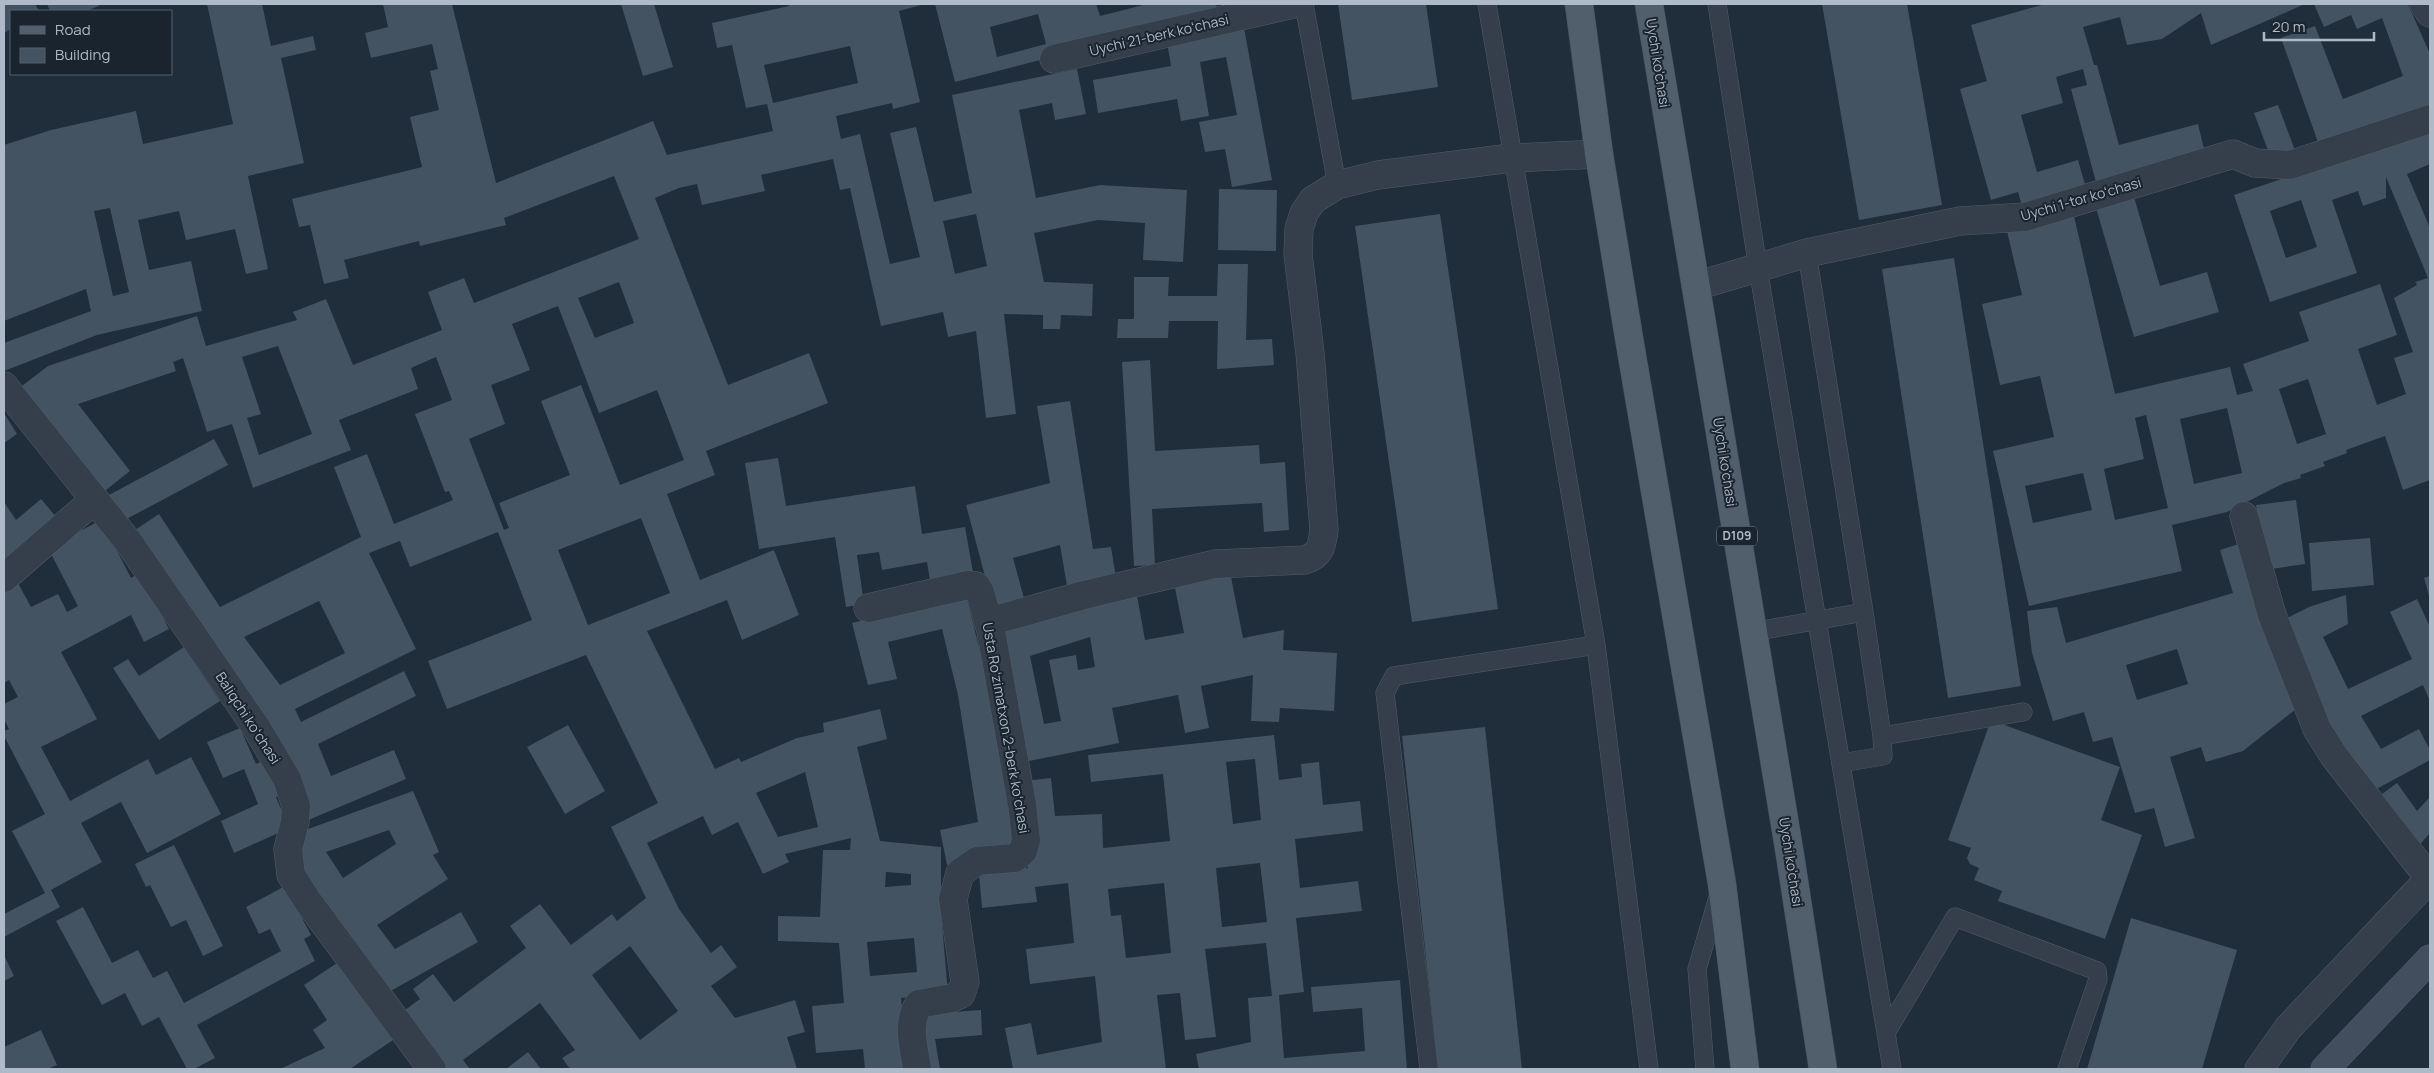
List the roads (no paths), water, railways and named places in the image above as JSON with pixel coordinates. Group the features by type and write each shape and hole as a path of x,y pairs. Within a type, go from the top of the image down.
{"main road":[{"path":"1579,4 1599,154 1722,884 1744,1069"},
{"name":"Uychi ko'chasi","path":"1649,4 1790,855 1823,1069"}],"street":[{"name":"Uychi 21-berk koʻchasi","path":"1054,59 1293,4"},
{"path":"2424,4 2430,13"},
{"name":"Uychi 1-tor koʻchasi","path":"1696,286 1807,254 1960,221 2025,217 2233,154 2255,163 2290,165 2430,119"},
{"path":"988,622 1084,595 1215,564 1305,560 1316,556 1322,547 1324,530 1310,354 1298,254 1299,229 1304,213 1313,200 1337,186 1378,175 1511,158 1599,154"},
{"name":"Baliqchi koʻchasi","path":"4,386 130,544 256,728 287,779 296,806 295,822 288,849 291,875 307,900 432,1069"},
{"path":"4,578 94,500"},
{"path":"2244,516 2272,614 2318,730 2334,756 2430,878 2288,1028 2259,1069"},
{"name":"Usta Roʻzimatxon 2-berk koʻchasi","path":"868,608 968,585 976,586 980,592 988,622 1022,804 1026,840 1023,851 1016,858 977,861 960,872 953,899 965,982 961,994 952,998 919,1004 912,1015 917,1069"},
{"path":"2325,1069 2430,959"}],"lane":[{"path":"1304,4 1337,186"},
{"path":"1487,4 1511,158 1596,645 1649,1069"},
{"path":"1717,4 1758,268 1892,1069"},
{"path":"1807,254 1882,736 1883,756 1841,763"},
{"path":"1752,632 1864,612"},
{"path":"1428,1069 1385,693 1394,676 1596,645"},
{"path":"1882,736 2023,712"},
{"path":"1706,1069 1696,969 1722,884"},
{"path":"1886,1033 1955,917 2096,971 2098,979 2067,1069"}]}
